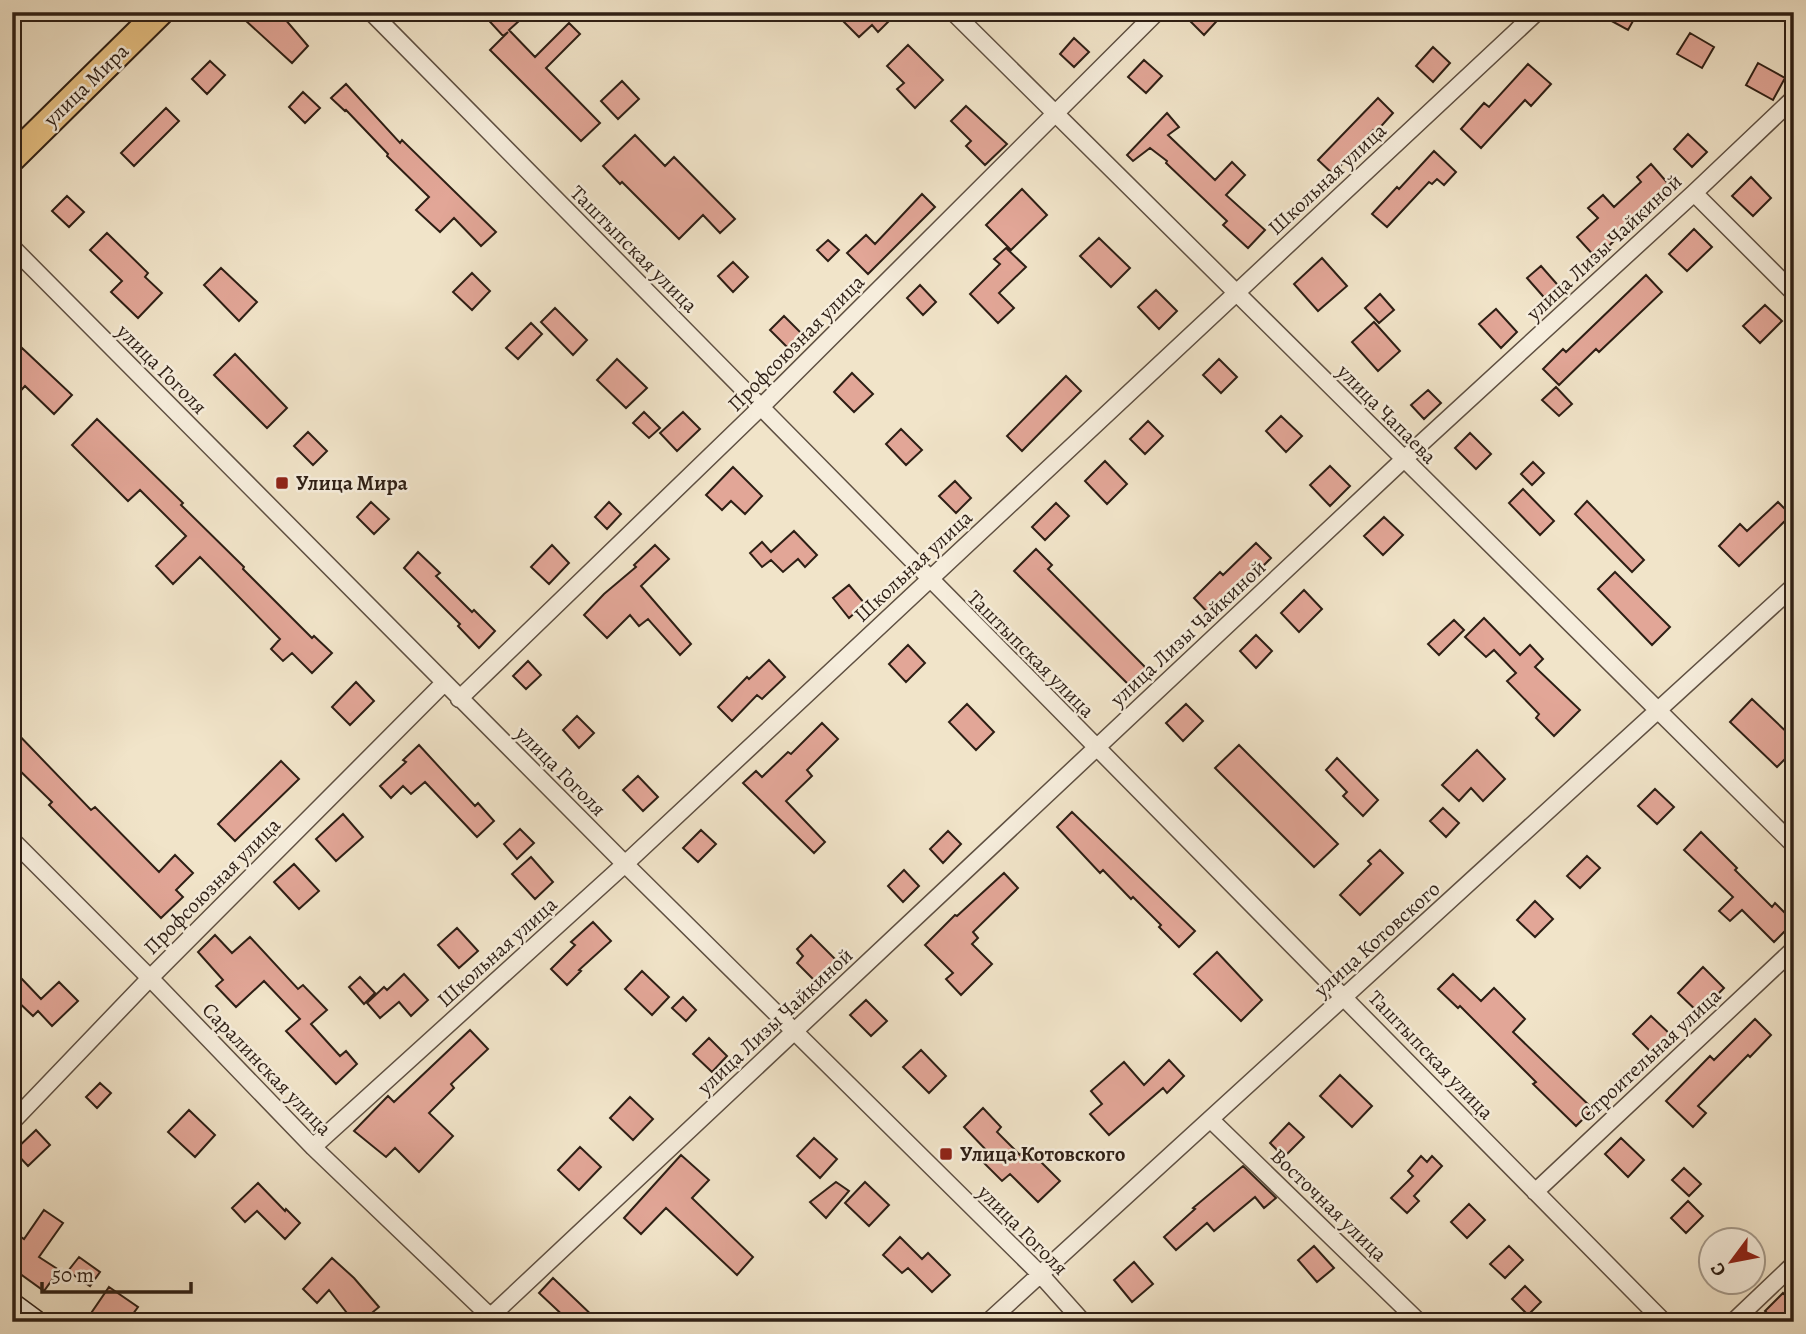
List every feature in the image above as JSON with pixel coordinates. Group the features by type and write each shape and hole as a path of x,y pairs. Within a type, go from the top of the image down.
{"main road":[{"name":"улица Мира","path":"12,158 160,12"}],"street":[{"name":"Таштыпская улица","path":"371,12 928,580 1664,1322"},
{"name":"улица Чапаева","path":"953,12 1794,845"},
{"name":"Профсоюзная улица","path":"459,699 760,408 1056,116 1157,12"},
{"name":"Школьная улица","path":"313,1147 625,864 1537,12"},
{"name":"улица Лизы Чайкиной","path":"494,1319 793,1032 1794,98"},
{"path":"1694,193 1794,293"},
{"name":"улица Гоголя","path":"12,247 459,699 1040,1274 1083,1322"},
{"name":"улица Котовского","path":"988,1322 1794,586"},
{"name":"Профсоюзная улица","path":"12,1122 150,978 444,683"},
{"name":"Саралинская улица","path":"12,840 313,1147 494,1319"},
{"name":"Строительная улица","path":"1535,1192 1794,949"},
{"name":"Восточная улица","path":"1210,1119 1419,1322"},
{"path":"1732,1322 1794,1264"},
{"path":"12,1305 35,1322"}],"building":[{"path":"253,12 279,12 308,46 292,63 245,20"},
{"path":"481,12 529,12 509,30 535,57 569,23 580,34 546,68 600,123 581,141 490,50 508,32 503,36"},
{"path":"834,12 884,12 882,14 889,21 878,32 872,25 859,37"},
{"path":"1200,12 1225,12 1204,35 1191,22"},
{"path":"1595,12 1638,12 1628,30"},
{"path":"1690,33 1714,47 1702,68 1677,54"},
{"path":"1074,38 1089,52 1074,67 1060,54"},
{"path":"908,45 943,80 915,108 897,89 904,83 887,66"},
{"path":"1433,47 1450,63 1433,82 1416,66"},
{"path":"1144,60 1162,76 1146,93 1128,77"},
{"path":"210,61 225,75 207,94 192,79"},
{"path":"1758,63 1785,78 1773,100 1746,85"},
{"path":"1528,64 1551,84 1531,106 1525,100 1481,148 1461,129 1484,103 1489,107"},
{"path":"622,81 639,99 618,119 601,101"},
{"path":"346,84 400,143 402,140 496,232 481,246 454,218 440,232 416,210 429,197 346,110 331,98"},
{"path":"303,92 320,108 305,123 289,107"},
{"path":"1378,98 1393,113 1376,132 1373,130 1333,174 1318,160"},
{"path":"966,106 1007,144 985,165 966,146 971,141 951,121"},
{"path":"166,108 179,121 134,166 121,153"},
{"path":"1167,113 1179,127 1168,135 1215,180 1232,162 1245,175 1226,195 1265,230 1248,248 1223,225 1227,221 1166,163 1167,161 1150,148 1133,161 1127,155"},
{"path":"1688,134 1707,152 1692,167 1674,149"},
{"path":"635,135 665,166 674,157 735,219 720,233 703,215 679,239 603,166"},
{"path":"1434,151 1456,172 1444,185 1437,179 1432,184 1429,182 1387,227 1372,214"},
{"path":"1651,164 1671,187 1596,258 1577,237 1598,218 1588,208 1603,195 1614,207 1641,182 1637,177"},
{"path":"1751,177 1771,198 1753,216 1732,196"},
{"path":"1022,189 1047,215 1011,250 986,225"},
{"path":"922,194 935,207 868,274 847,253 866,235 875,244"},
{"path":"67,196 84,212 69,227 52,211"},
{"path":"1694,229 1712,247 1687,271 1669,254"},
{"path":"107,233 148,273 145,277 162,293 138,318 111,292 122,281 90,250"},
{"path":"1099,238 1130,268 1111,287 1080,256"},
{"path":"828,240 839,250 828,261 817,250"},
{"path":"1006,248 1026,267 999,293 1014,308 998,323 970,294 1000,264 994,259"},
{"path":"1322,258 1347,286 1318,311 1294,284"},
{"path":"733,262 748,277 733,292 718,276"},
{"path":"1541,266 1563,291 1549,303 1527,278"},
{"path":"221,268 257,302 239,321 204,285"},
{"path":"472,273 490,291 472,310 453,292"},
{"path":"1646,275 1662,292 1599,352 1596,349 1559,385 1543,369 1563,349 1566,352"},
{"path":"920,285 936,302 923,315 907,298"},
{"path":"1156,290 1177,311 1159,329 1138,307"},
{"path":"1380,294 1394,310 1379,323 1365,308"},
{"path":"1765,305 1782,321 1760,343 1743,326"},
{"path":"555,308 587,340 573,355 541,322"},
{"path":"1496,309 1517,332 1501,348 1479,324"},
{"path":"784,316 805,337 791,351 770,330"},
{"path":"1374,322 1400,351 1378,371 1352,342"},
{"path":"531,323 542,334 518,359 506,348"},
{"path":"22,348 72,395 54,414 25,386 12,400 12,359"},
{"path":"235,354 287,408 267,428 214,375"},
{"path":"617,359 647,388 626,408 597,380"},
{"path":"1219,359 1237,377 1221,393 1203,375"},
{"path":"852,373 873,394 854,412 834,392"},
{"path":"1066,376 1081,391 1022,451 1007,436"},
{"path":"1556,387 1572,404 1559,416 1542,400"},
{"path":"1428,390 1441,403 1424,419 1411,405"},
{"path":"644,412 660,428 649,438 633,423"},
{"path":"683,412 700,429 677,451 660,433"},
{"path":"1281,416 1302,436 1286,452 1266,431"},
{"path":"97,419 183,503 181,505 312,638 314,636 332,653 312,673 292,653 283,661 271,649 280,639 200,557 173,584 156,566 186,536 140,490 128,501 72,445"},
{"path":"1148,421 1163,436 1145,454 1130,439"},
{"path":"901,429 922,450 906,465 886,444"},
{"path":"308,432 327,451 313,465 294,446"},
{"path":"1470,433 1491,454 1476,469 1455,448"},
{"path":"1105,461 1127,484 1107,504 1085,481"},
{"path":"1533,462 1544,473 1532,485 1521,474"},
{"path":"1330,466 1350,486 1330,506 1310,485"},
{"path":"733,467 762,496 745,514 731,501 722,510 706,495"},
{"path":"955,481 971,498 956,513 939,496"},
{"path":"1523,489 1554,521 1540,535 1509,503"},
{"path":"1587,501 1644,560 1632,572 1575,514"},
{"path":"371,502 389,519 374,534 357,517"},
{"path":"609,502 621,514 607,529 595,517"},
{"path":"1778,502 1791,515 1739,566 1719,546 1740,524 1747,531"},
{"path":"1056,503 1069,516 1045,540 1032,527"},
{"path":"1384,517 1403,535 1383,555 1364,536"},
{"path":"794,531 817,555 805,567 798,559 783,572 771,560 762,567 750,553 762,542 771,552"},
{"path":"1256,543 1271,558 1212,617 1194,598 1220,572 1223,575"},
{"path":"552,545 569,563 549,584 531,567"},
{"path":"655,545 669,559 641,586 691,644 680,655 648,619 639,626 630,615 607,638 584,615 636,567 634,565"},
{"path":"1036,549 1052,565 1048,569 1149,671 1132,688 1014,571"},
{"path":"418,552 440,573 436,576 495,631 479,648 458,626 460,624 404,568"},
{"path":"1615,572 1670,627 1652,645 1598,589"},
{"path":"849,585 865,604 849,618 833,598"},
{"path":"1304,590 1322,609 1299,632 1281,613"},
{"path":"1484,618 1520,655 1530,645 1543,659 1535,667 1580,710 1554,736 1536,718 1539,714 1507,681 1516,673 1494,650 1486,657 1465,637"},
{"path":"1454,620 1464,630 1439,655 1428,644"},
{"path":"1256,635 1272,651 1256,668 1240,651"},
{"path":"908,645 925,663 906,682 889,664"},
{"path":"769,660 785,677 762,699 757,695 732,721 718,707 747,677 749,679"},
{"path":"528,661 541,675 526,689 513,676"},
{"path":"356,682 374,701 350,725 332,707"},
{"path":"1752,699 1794,739 1794,750 1777,767 1730,722"},
{"path":"967,704 994,732 976,750 949,722"},
{"path":"1186,704 1203,721 1183,741 1166,723"},
{"path":"577,716 594,733 579,748 563,730"},
{"path":"822,723 838,739 807,770 812,776 786,801 825,842 814,853 743,783 756,771 762,777 788,752 791,754"},
{"path":"12,728 91,810 95,807 159,872 175,855 193,873 176,890 183,897 161,918 49,805 52,802 12,763"},
{"path":"419,745 475,806 478,803 494,821 477,837 425,782 411,794 403,786 391,798 380,786 406,762 403,760"},
{"path":"1239,745 1338,844 1314,867 1215,768"},
{"path":"1477,750 1505,779 1483,801 1471,788 1459,801 1442,785"},
{"path":"1337,758 1378,800 1363,816 1343,796 1347,792 1326,770"},
{"path":"281,761 299,779 235,841 218,824"},
{"path":"638,776 658,797 643,811 623,790"},
{"path":"1655,789 1674,807 1657,824 1638,806"},
{"path":"1443,808 1459,823 1446,837 1430,821"},
{"path":"1072,812 1195,931 1179,947 1133,897 1131,899 1103,870 1100,873 1057,827"},
{"path":"343,814 363,837 336,861 316,839"},
{"path":"520,829 534,843 517,859 504,844"},
{"path":"701,830 716,844 698,862 683,848"},
{"path":"948,831 961,844 943,863 930,849"},
{"path":"1701,832 1772,907 1775,903 1794,922 1774,942 1742,910 1730,921 1719,911 1733,897 1684,850"},
{"path":"1380,850 1403,873 1360,915 1340,895 1371,864 1368,861"},
{"path":"1587,856 1600,868 1580,888 1567,876"},
{"path":"531,857 553,882 535,899 512,874"},
{"path":"294,864 319,891 299,909 274,882"},
{"path":"904,870 919,886 903,902 888,886"},
{"path":"1004,873 1018,888 973,932 978,938 972,944 992,964 961,995 946,979 953,973 925,945"},
{"path":"1535,901 1553,919 1535,937 1517,920"},
{"path":"593,922 611,941 579,970 581,971 567,985 551,969 575,945 571,942"},
{"path":"457,928 478,951 459,968 438,945"},
{"path":"215,935 232,953 250,937 298,989 303,985 327,1010 311,1024 340,1056 346,1051 357,1064 336,1084 286,1031 300,1019 264,981 236,1007 216,986 223,980 198,952"},
{"path":"811,935 836,960 815,981 797,963 803,956 797,949"},
{"path":"1217,952 1262,1000 1241,1021 1194,974"},
{"path":"1703,967 1724,988 1699,1013 1678,993"},
{"path":"642,971 669,997 652,1015 625,989"},
{"path":"404,974 428,1000 411,1016 399,1002 380,1018 367,1003 384,987 387,990"},
{"path":"1453,974 1481,1001 1494,988 1525,1019 1513,1032 1593,1109 1576,1126 1460,1006 1458,1008 1438,989"},
{"path":"360,977 375,993 364,1004 349,987"},
{"path":"21,978 41,999 59,982 78,1001 52,1026 38,1011 33,1016 12,996 12,986"},
{"path":"683,997 696,1010 686,1021 672,1008"},
{"path":"866,1000 887,1021 871,1036 850,1015"},
{"path":"1651,1016 1671,1035 1653,1054 1633,1034"},
{"path":"1755,1019 1771,1035 1698,1106 1706,1113 1693,1127 1666,1101 1710,1056 1714,1060"},
{"path":"470,1030 488,1049 451,1084 454,1088 429,1113 453,1136 419,1172 395,1148 386,1157 354,1131 388,1096 394,1102"},
{"path":"709,1038 727,1056 712,1072 693,1054"},
{"path":"921,1050 946,1076 929,1093 903,1067"},
{"path":"1169,1060 1184,1076 1167,1093 1163,1088 1109,1135 1090,1114 1102,1104 1091,1091 1124,1062 1144,1085"},
{"path":"1340,1075 1372,1106 1352,1127 1320,1096"},
{"path":"100,1083 111,1093 97,1108 86,1097"},
{"path":"630,1097 653,1119 633,1140 610,1118"},
{"path":"983,1108 1001,1127 997,1132 1020,1155 1027,1148 1060,1181 1038,1202 1010,1174 1002,1181 982,1161 989,1153 964,1127"},
{"path":"189,1110 215,1135 195,1157 168,1132"},
{"path":"1289,1123 1304,1137 1284,1157 1270,1143"},
{"path":"36,1130 50,1145 28,1166 14,1151"},
{"path":"814,1138 837,1159 820,1178 797,1156"},
{"path":"1621,1138 1644,1160 1628,1177 1605,1154"},
{"path":"580,1147 601,1167 579,1190 558,1170"},
{"path":"681,1155 709,1180 692,1198 753,1257 737,1275 666,1208 641,1234 624,1218"},
{"path":"1421,1156 1427,1162 1432,1156 1442,1166 1414,1196 1419,1201 1407,1213 1391,1198 1413,1176 1408,1171"},
{"path":"1243,1166 1276,1198 1264,1208 1255,1197 1214,1231 1207,1223 1176,1250 1164,1237 1195,1209 1193,1208"},
{"path":"1684,1168 1701,1184 1689,1196 1672,1180"},
{"path":"836,1182 849,1191 826,1218 810,1202"},
{"path":"865,1182 889,1205 869,1226 845,1203"},
{"path":"258,1183 300,1223 285,1239 257,1211 245,1222 232,1208"},
{"path":"1688,1201 1703,1216 1686,1233 1671,1218"},
{"path":"1469,1204 1485,1220 1467,1238 1451,1222"},
{"path":"44,1210 63,1223 39,1257 59,1270 44,1291 12,1268 12,1231 24,1239"},
{"path":"900,1237 922,1259 928,1253 950,1275 932,1292 908,1268 902,1273 883,1255"},
{"path":"1314,1246 1334,1268 1317,1282 1298,1260"},
{"path":"1509,1246 1523,1260 1505,1278 1490,1264"},
{"path":"79,1257 100,1272 90,1286 68,1271"},
{"path":"332,1258 379,1307 361,1322 354,1322 329,1290 317,1303 303,1289"},
{"path":"1134,1262 1153,1284 1132,1302 1114,1280"},
{"path":"553,1278 599,1322 570,1322 539,1293"},
{"path":"1525,1286 1541,1302 1528,1315 1512,1299"},
{"path":"109,1287 138,1307 127,1322 85,1322"},
{"path":"1783,1293 1794,1304 1794,1315 1787,1322 1776,1322 1765,1311"}],"place":[{"name":"Улица Мира","path":"282,483"},
{"name":"Улица Котовского","path":"946,1154"}]}
